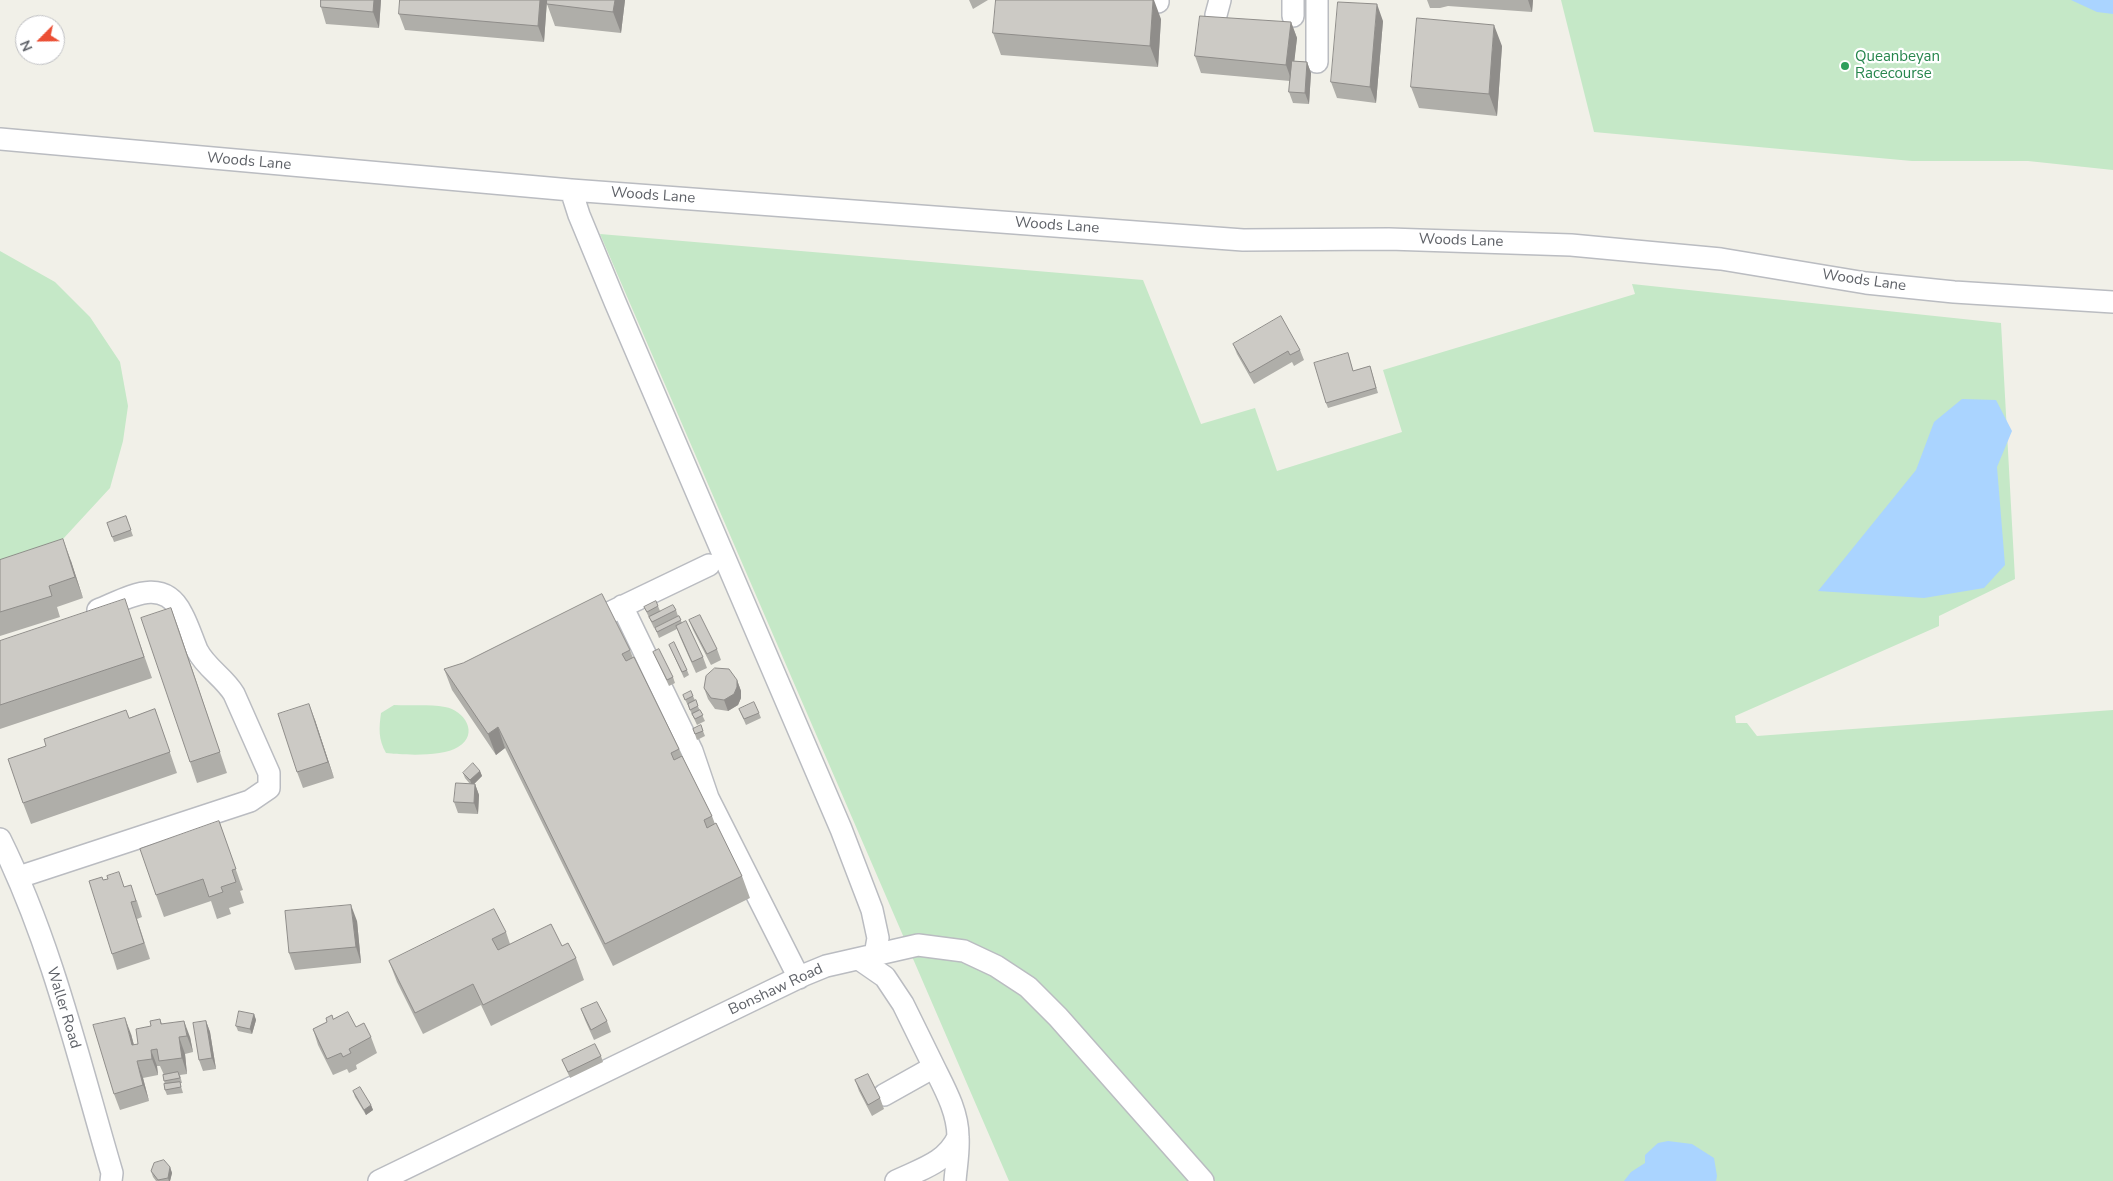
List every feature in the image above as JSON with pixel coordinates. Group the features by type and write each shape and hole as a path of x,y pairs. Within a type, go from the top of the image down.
{"street":[{"path":"1146,0 1158,2 1158,0"},
{"path":"1317,0 1317,62"},
{"name":"Woods Lane","path":"0,139 572,190 1243,240 1389,239 1571,245 1721,259 1866,283 1954,292 2113,302"},
{"path":"572,190 579,215 615,302 841,829 872,910 878,938 867,957 885,977 903,1004 950,1098 958,1136 955,1181"},
{"path":"597,618 708,565"},
{"path":"19,877 250,801 269,788 269,773 234,694 228,685 207,665 198,650 182,612 172,598 160,592 150,592 83,616"},
{"path":"622,606 692,751 708,798 798,978"},
{"name":"Waller Road","path":"0,839 19,877 45,945 116,1178"},
{"name":"Bonshaw Road","path":"379,1181 798,978 826,966 918,945 964,951 996,966 1028,987 1065,1024 1203,1181"},
{"path":"884,1095 934,1067"},
{"path":"896,1181 942,1159 954,1147 958,1136"}],"green space":[{"name":"Queanbeyan Racecourse","path":"1561,0 2113,0 2113,170 2028,161 1912,161 1594,132"},
{"path":"600,234 1143,280 1201,424 1255,408 1277,471 1402,432 1383,370 1635,294 1632,284 2001,323 2015,579 1939,616 1939,626 1735,716 1736,723 1747,723 1757,736 2113,710 2113,1181 1009,1181"},
{"path":"0,251 55,282 90,317 120,362 128,406 123,441 110,488 63,539 0,565"},
{"path":"394,705 433,706 452,709 467,723 469,729 468,736 465,742 458,747 443,752 412,755 386,753 380,733 381,713"}],"water":[{"path":"2071,0 2113,0 2113,14 2097,12"},
{"path":"1962,399 1996,400 2012,431 1997,467 2005,565 1984,588 1924,598 1818,591 1916,470 1934,422"},
{"path":"1668,1141 1692,1144 1714,1158 1716,1181 1624,1181 1631,1172 1645,1163 1645,1155 1658,1143"}],"building":[{"path":"321,0 374,0 373,12 321,7"},
{"path":"400,0 540,0 538,26 399,14"},
{"path":"547,0 615,0 613,12 547,4"},
{"path":"996,0 1153,0 1150,46 993,33"},
{"path":"1338,2 1377,4 1370,87 1331,82"},
{"path":"1200,16 1291,22 1286,65 1195,56"},
{"path":"1417,18 1494,25 1489,94 1411,87"},
{"path":"1292,61 1307,62 1305,93 1289,92"},
{"path":"1281,316 1300,350 1290,355 1288,351 1250,373 1233,344"},
{"path":"1348,353 1353,371 1370,366 1376,388 1326,403 1314,363"},
{"path":"126,516 131,530 112,537 107,523"},
{"path":"63,539 75,577 49,586 52,596 0,612 0,560"},
{"path":"602,594 630,650 622,654 626,661 634,657 679,749 671,753 674,760 682,756 712,816 704,820 707,828 716,823 742,876 605,944 498,727 488,734 444,669 463,663"},
{"path":"125,599 144,657 0,705 0,641"},
{"path":"656,601 658,606 647,612 644,607"},
{"path":"673,605 676,610 652,622 649,617"},
{"path":"171,608 220,752 190,762 141,618"},
{"path":"700,615 717,649 707,654 689,620"},
{"path":"679,616 681,620 657,632 655,628"},
{"path":"686,621 703,657 692,662 676,626"},
{"path":"674,642 687,670 682,672 669,645"},
{"path":"659,649 673,677 667,680 653,652"},
{"path":"715,668 729,669 737,680 734,694 724,700 711,698 704,688 706,676"},
{"path":"691,691 693,696 685,700 683,695"},
{"path":"696,700 698,706 690,710 688,704"},
{"path":"754,702 759,713 744,719 739,709"},
{"path":"309,704 328,762 297,772 278,714"},
{"path":"155,709 170,752 23,803 8,759 46,746 44,739 126,710 129,718"},
{"path":"700,710 703,715 695,719 692,714"},
{"path":"701,725 703,731 695,734 693,729"},
{"path":"473,763 480,771 470,780 463,773"},
{"path":"456,783 475,784 474,803 454,802"},
{"path":"219,821 236,869 232,870 236,882 221,887 223,892 209,897 203,879 156,895 140,849"},
{"path":"119,872 124,887 131,885 136,901 131,902 144,943 112,954 89,881 102,877 103,880 108,879 107,876"},
{"path":"351,905 356,947 289,953 285,911"},
{"path":"494,909 506,932 492,939 498,950 551,924 562,946 568,943 576,958 483,1005 473,984 415,1013 389,961"},
{"path":"597,1002 607,1021 591,1030 581,1009"},
{"path":"239,1011 254,1014 250,1029 236,1026"},
{"path":"348,1012 356,1027 364,1023 371,1037 349,1049 351,1053 343,1057 341,1053 327,1059 313,1029 327,1022 326,1018 332,1015 333,1019"},
{"path":"125,1018 132,1045 138,1044 136,1029 151,1026 150,1021 160,1019 161,1024 184,1021 187,1036 179,1037 182,1058 159,1061 157,1049 151,1050 152,1059 137,1061 143,1085 114,1094 93,1025"},
{"path":"206,1021 212,1058 199,1060 193,1023"},
{"path":"595,1044 601,1056 568,1072 562,1060"},
{"path":"178,1072 180,1078 164,1081 163,1075"},
{"path":"868,1074 880,1098 868,1105 855,1080"},
{"path":"180,1082 181,1087 165,1090 164,1084"},
{"path":"360,1087 371,1105 364,1110 353,1091"},
{"path":"164,1160 170,1167 168,1178 158,1180 151,1171 154,1163"}],"place":[{"name":"Queanbeyan Racecourse","path":"1845,66"}]}
